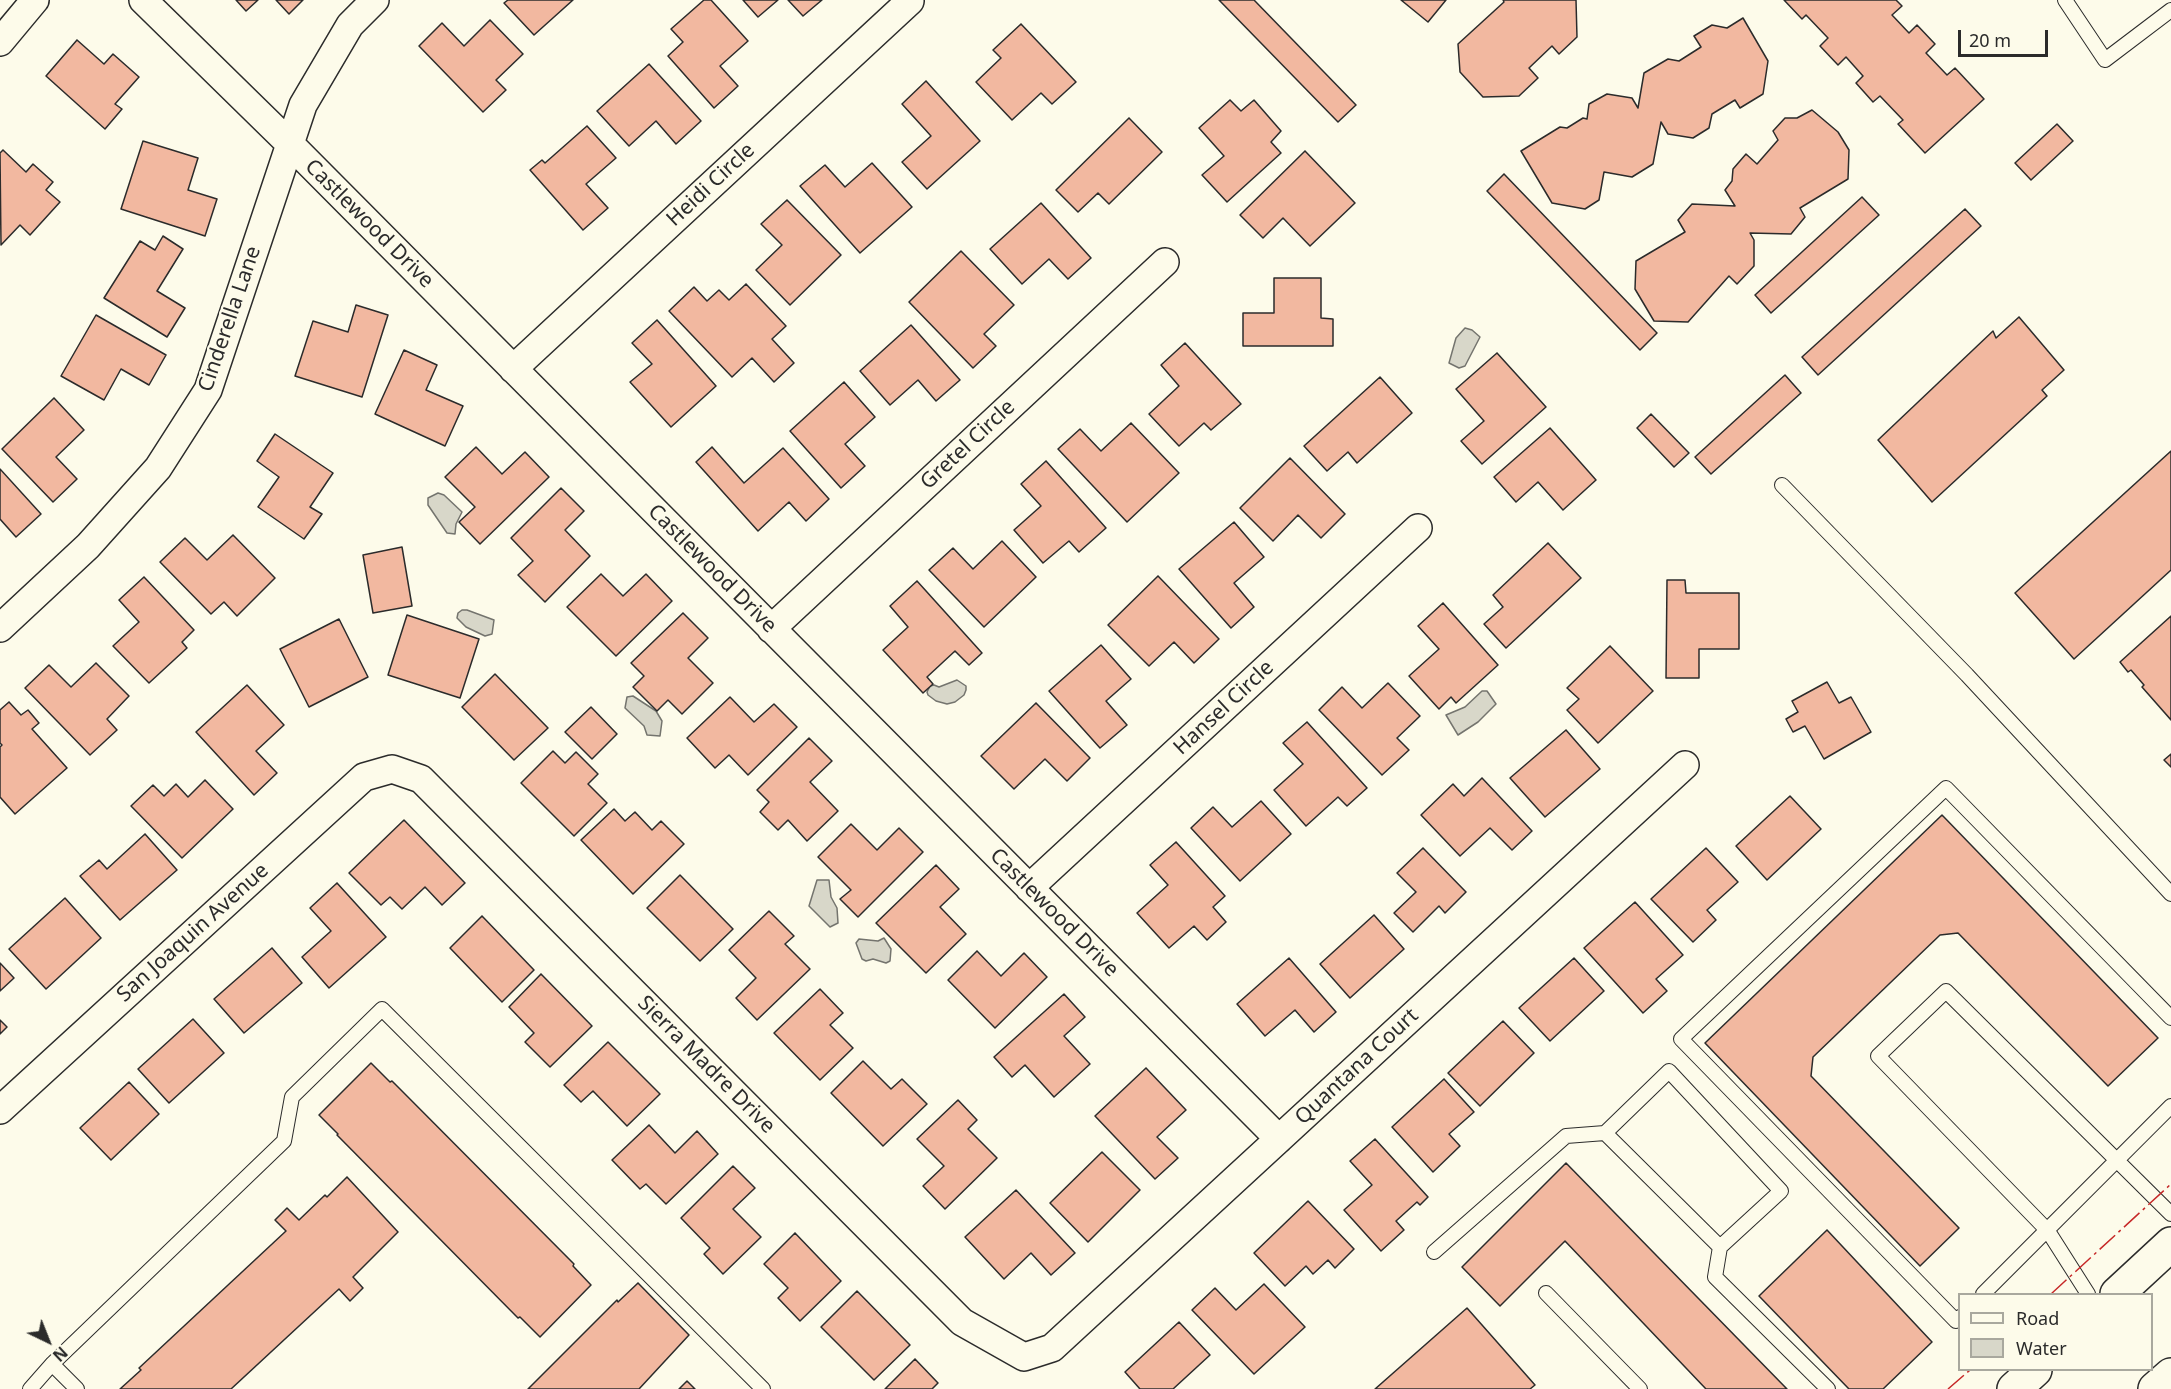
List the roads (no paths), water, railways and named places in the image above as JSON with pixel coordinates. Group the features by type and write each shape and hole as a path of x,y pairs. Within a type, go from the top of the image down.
{"main road":[{"path":"2118,1293 2171,1244"},
{"path":"2014,1389 2034,1371"},
{"path":"2155,1389 2171,1374"}],"street":[{"path":"0,42 35,0"},
{"name":"Castlewood Drive","path":"143,0 290,144 1279,1139"},
{"name":"Cinderella Lane","path":"0,628 88,546 158,468 208,390 303,105 350,25 375,0"},
{"name":"Heidi Circle","path":"513,369 909,1"},
{"name":"Gretel Circle","path":"771,629 1166,262"},
{"name":"Hansel Circle","path":"1029,888 1418,528"},
{"name":"Quantana Court","path":"1024,1357 1052,1348 1684,765"},
{"name":"San Joaquin Avenue","path":"0,1110 364,777 392,769"},
{"name":"Sierra Madre Drive","path":"392,769 421,779 962,1322 1024,1357"}],"lane":[{"path":"2065,0 2105,60 2171,10"},
{"path":"1782,484 1967,675 2171,894"},
{"path":"1958,1318 1956,1321 1681,1039 1946,788 2171,1018"},
{"path":"2087,1293 2048,1231 1878,1056 1947,991 2171,1214"},
{"path":"30,1389 52,1364 284,1141 292,1097 382,1009 763,1389"},
{"path":"1434,1252 1566,1136 1605,1133 1669,1071 1781,1191 1720,1247 1716,1277 1828,1389"},
{"path":"1984,1293 2171,1106"},
{"path":"1605,1133 1720,1247"},
{"path":"1546,1293 1640,1389"},
{"path":"52,1364 77,1389"}],"water":[{"path":"1465,328 1472,330 1480,337 1465,366 1459,368 1449,363 1456,338"},
{"path":"438,493 444,495 462,512 456,524 455,534 447,533 428,505 428,498"},
{"path":"462,610 494,620 492,634 485,636 466,627 457,618 458,613"},
{"path":"957,680 966,686 966,690 964,695 955,702 947,704 936,701 928,695 930,686 939,687"},
{"path":"1482,691 1487,691 1496,704 1478,722 1458,735 1446,715 1465,707"},
{"path":"633,696 656,711 662,721 660,736 647,735 644,726 625,708 627,697"},
{"path":"817,880 829,880 831,897 837,908 838,923 830,927 809,906"},
{"path":"884,938 891,949 890,961 886,963 873,959 866,961 862,959 856,943 859,939 878,941"}]}
